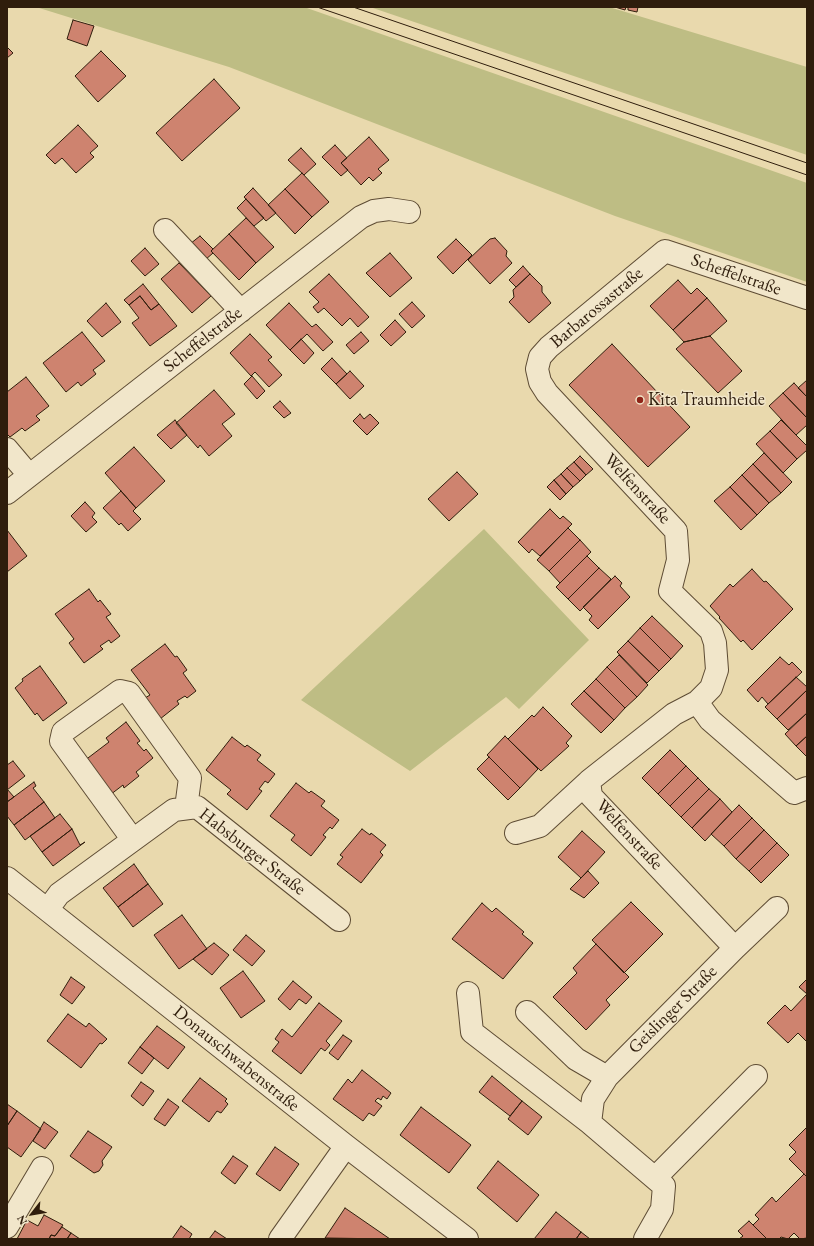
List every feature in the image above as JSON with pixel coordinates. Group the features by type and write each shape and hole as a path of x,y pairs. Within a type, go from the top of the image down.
{"street":[{"name":"Scheffelstraße","path":"7,493 361,217 374,211 389,209 409,212"},
{"path":"165,230 241,311"},
{"name":"Scheffelstraße","path":"665,251 807,298"},
{"name":"Barbarossastraße","path":"537,370 540,357 549,347 665,251"},
{"name":"Welfenstraße","path":"537,370 540,382 547,393 676,531 678,560 670,591 710,631 716,643 717,670 711,688 697,702 674,714 590,781 591,796 736,948"},
{"path":"7,449 29,476"},
{"path":"133,840 61,741 63,732 120,691 129,693 190,778 186,808"},
{"path":"697,702 710,720 794,793 807,788"},
{"path":"516,833 540,826 590,781"},
{"name":"Habsburger Straße","path":"48,909 59,894 174,810 197,807 339,920"},
{"name":"Donauschwabenstraße","path":"7,878 346,1146 467,1239"},
{"name":"Geislinger Straße","path":"590,1123 593,1099 607,1077 777,908"},
{"path":"468,993 472,1032 590,1123 664,1186 662,1210 645,1239"},
{"path":"527,1012 576,1059 607,1077"},
{"path":"654,1178 756,1076"},
{"path":"280,1239 346,1146"},
{"path":"7,1227 42,1168"}],"shaded area":[{"path":"36,7 304,7 807,183 807,282 615,216 229,67"},
{"path":"370,7 609,7 807,67 807,155"},
{"path":"484,529 589,640 519,709 506,697 410,771 301,700"}],"building":[{"path":"615,7 626,7 625,10"},
{"path":"628,7 638,7 637,12 628,10"},
{"path":"73,20 94,26 87,46 67,39"},
{"path":"7,47 13,53 7,58"},
{"path":"101,51 126,76 98,102 75,76"},
{"path":"214,79 240,108 182,161 156,133"},
{"path":"78,125 98,146 90,153 94,157 76,173 62,158 55,164 46,155"},
{"path":"369,137 389,160 378,169 382,173 373,181 369,177 361,185 341,163"},
{"path":"335,145 347,158 341,163 348,170 341,176 322,157"},
{"path":"301,148 316,164 304,175 288,160"},
{"path":"302,173 329,202 312,217 285,189"},
{"path":"253,188 276,213 266,221 244,197"},
{"path":"285,189 312,217 295,234 268,205"},
{"path":"246,199 264,218 254,226 237,208"},
{"path":"246,218 274,247 256,263 229,234"},
{"path":"229,234 256,263 239,280 211,251"},
{"path":"200,236 213,249 211,251 213,253 205,260 190,244"},
{"path":"495,238 507,251 506,256 512,263 490,284 468,260 490,239"},
{"path":"456,239 472,255 453,274 437,257"},
{"path":"145,248 159,264 145,276 131,261"},
{"path":"390,253 412,278 390,297 366,273"},
{"path":"179,263 211,296 192,313 161,279"},
{"path":"523,266 530,274 516,287 509,280"},
{"path":"329,274 369,317 358,327 350,318 342,326 324,308 318,313 313,307 319,302 309,292"},
{"path":"530,274 542,286 542,292 551,303 529,323 509,302 514,297 513,290"},
{"path":"678,280 691,294 697,288 707,298 673,330 650,306"},
{"path":"143,284 159,304 151,310 140,296 129,305 124,300"},
{"path":"140,296 151,310 159,304 177,326 150,346 132,323 139,318 129,305"},
{"path":"707,298 727,321 710,336 684,342 673,330"},
{"path":"412,302 425,316 412,328 399,314"},
{"path":"106,303 121,322 102,337 87,321"},
{"path":"289,303 312,327 316,324 333,342 323,351 307,334 290,350 266,325"},
{"path":"395,320 406,332 391,346 380,335"},
{"path":"82,332 105,361 93,370 96,374 81,386 78,382 66,392 43,363"},
{"path":"361,332 369,341 354,354 346,345"},
{"path":"250,334 272,357 268,360 282,375 269,387 255,372 251,376 230,353"},
{"path":"710,336 742,371 718,393 676,349 684,342"},
{"path":"301,339 314,353 304,364 290,350"},
{"path":"612,344 690,427 648,467 569,385"},
{"path":"332,358 347,374 336,384 321,369"},
{"path":"350,371 364,386 350,399 336,384"},
{"path":"252,376 265,391 257,399 244,384"},
{"path":"26,377 49,406 36,416 40,420 25,431 22,428 10,437 7,434 7,392"},
{"path":"807,380 807,397 798,388"},
{"path":"794,383 807,397 807,418 783,393"},
{"path":"214,390 235,414 222,424 232,436 209,456 200,445 198,448 176,423"},
{"path":"783,393 807,418 807,425 796,435 769,406"},
{"path":"280,401 291,413 284,418 273,407"},
{"path":"360,414 364,419 370,414 379,423 367,435 353,421"},
{"path":"175,420 187,435 171,449 157,435"},
{"path":"781,420 807,446 807,450 797,459 770,431"},
{"path":"770,431 797,459 783,473 756,444"},
{"path":"134,447 165,481 136,508 105,473"},
{"path":"764,453 792,482 781,493 753,464"},
{"path":"580,456 593,469 586,475 574,462"},
{"path":"574,462 586,475 580,481 567,468"},
{"path":"753,464 781,493 769,503 742,475"},
{"path":"567,468 580,481 573,487 561,474"},
{"path":"457,472 478,494 449,521 428,499"},
{"path":"561,474 573,487 566,494 554,480"},
{"path":"742,475 769,503 757,515 730,487"},
{"path":"554,480 566,494 560,500 547,487"},
{"path":"730,487 757,515 741,530 714,501"},
{"path":"121,491 136,508 133,511 141,519 128,531 121,523 119,525 103,508"},
{"path":"85,502 95,513 92,517 97,522 86,532 71,516"},
{"path":"550,509 560,519 563,516 572,524 540,556 532,549 529,553 518,542"},
{"path":"568,528 580,540 549,571 537,560"},
{"path":"7,530 27,556 7,572"},
{"path":"580,540 591,552 560,583 549,571"},
{"path":"587,556 599,568 568,599 556,587"},
{"path":"599,568 611,579 580,611 568,599"},
{"path":"752,569 793,609 752,650 743,640 741,642 710,606 730,584 733,587"},
{"path":"615,576 622,583 620,586 630,597 598,629 589,620 592,616 583,607"},
{"path":"89,589 98,602 100,600 111,614 106,617 120,636 111,643 109,640 100,646 103,649 84,663 69,643 74,639 55,614"},
{"path":"652,616 683,646 671,659 640,628"},
{"path":"640,628 671,659 659,671 628,641"},
{"path":"628,641 659,671 647,683 617,652"},
{"path":"165,644 175,657 177,656 187,670 183,673 196,691 187,698 185,696 177,701 179,704 160,719 145,698 150,695 131,670"},
{"path":"619,655 648,685 637,697 607,667"},
{"path":"780,657 789,665 792,662 802,672 768,704 762,697 758,702 747,690"},
{"path":"40,666 67,703 43,721 37,713 35,715 15,688 23,681 22,679"},
{"path":"607,667 637,697 625,708 596,679"},
{"path":"796,677 807,687 807,690 777,719 765,707"},
{"path":"596,679 625,708 614,720 584,691"},
{"path":"807,690 807,713 788,730 777,719"},
{"path":"584,691 614,720 601,733 571,704"},
{"path":"543,707 572,736 566,743 569,746 541,771 508,739 532,715 534,717"},
{"path":"807,713 807,736 796,746 785,734"},
{"path":"126,722 140,741 137,743 144,751 146,749 153,758 136,772 139,776 124,788 123,785 110,795 84,761 109,742 106,738"},
{"path":"505,736 538,769 520,788 487,755"},
{"path":"807,736 807,757 796,746"},
{"path":"232,737 245,747 247,745 261,755 257,760 275,774 268,783 265,781 259,789 262,791 247,810 227,794 231,790 206,770"},
{"path":"670,750 686,766 658,794 642,778"},
{"path":"489,757 520,788 508,800 477,769"},
{"path":"13,761 25,776 7,790 7,765"},
{"path":"686,766 698,778 670,806 658,794"},
{"path":"698,778 709,789 681,817 670,806"},
{"path":"34,782 36,786 33,788 44,802 14,825 7,816 7,802"},
{"path":"296,783 309,793 311,791 325,801 321,806 339,820 332,829 330,827 323,835 326,837 311,856 291,840 295,835 270,816"},
{"path":"7,789 14,797 7,802"},
{"path":"709,789 720,799 692,828 681,817"},
{"path":"720,799 732,812 705,841 692,828"},
{"path":"44,802 55,818 25,840 14,825"},
{"path":"739,805 752,818 724,846 711,834"},
{"path":"60,814 72,829 42,852 30,836"},
{"path":"752,818 764,830 736,859 724,846"},
{"path":"72,829 80,845 85,842 53,866 42,852"},
{"path":"362,829 370,835 371,833 386,845 380,852 383,855 361,883 337,864 343,857 340,855"},
{"path":"764,830 777,843 749,871 736,859"},
{"path":"582,831 605,852 581,878 558,857"},
{"path":"777,843 789,855 761,883 749,871"},
{"path":"134,864 148,884 118,907 103,888"},
{"path":"588,871 599,883 584,898 570,889"},
{"path":"148,884 163,904 133,927 118,907"},
{"path":"631,902 663,934 624,973 592,940"},
{"path":"482,903 492,912 496,908 524,932 522,934 533,943 503,979 452,939"},
{"path":"182,915 207,949 179,969 154,935"},
{"path":"246,935 265,951 252,966 233,950"},
{"path":"214,943 229,955 212,975 193,959"},
{"path":"596,944 629,977 606,1000 610,1005 586,1030 553,997 577,973 573,968"},
{"path":"243,971 265,1001 241,1018 220,988"},
{"path":"71,977 85,987 72,1004 60,995"},
{"path":"807,979 807,994 799,987"},
{"path":"293,981 312,997 306,1004 299,999 290,1010 278,999"},
{"path":"807,994 807,1042 798,1033 788,1043 767,1023 785,1005 791,1011"},
{"path":"319,1003 342,1021 326,1041 330,1045 325,1051 321,1048 301,1074 272,1051 279,1042 275,1039 282,1029 292,1037"},
{"path":"68,1014 86,1027 89,1023 107,1039 102,1044 100,1043 81,1068 47,1041"},
{"path":"157,1026 185,1047 168,1069 140,1047"},
{"path":"343,1035 352,1041 338,1060 329,1053"},
{"path":"140,1047 154,1058 142,1074 128,1063"},
{"path":"362,1070 391,1093 387,1099 383,1096 381,1100 378,1098 375,1101 382,1106 374,1116 369,1113 363,1121 333,1099 348,1079 352,1083"},
{"path":"492,1076 522,1101 510,1116 479,1092"},
{"path":"200,1078 227,1099 225,1101 228,1104 221,1113 217,1111 209,1122 182,1101"},
{"path":"141,1082 154,1091 143,1106 131,1096"},
{"path":"168,1099 179,1107 165,1126 154,1119"},
{"path":"522,1101 542,1117 528,1135 508,1119"},
{"path":"7,1104 17,1111 7,1126"},
{"path":"421,1107 471,1145 449,1173 400,1135"},
{"path":"17,1111 41,1129 21,1157 7,1147 7,1126"},
{"path":"44,1122 58,1132 45,1149 33,1141"},
{"path":"807,1127 807,1177 789,1159 796,1152 789,1145"},
{"path":"88,1131 112,1147 102,1161 103,1165 99,1171 94,1173 70,1156"},
{"path":"275,1147 299,1164 280,1191 256,1174"},
{"path":"233,1156 248,1166 235,1184 221,1173"},
{"path":"498,1161 539,1195 517,1222 477,1188"},
{"path":"804,1174 807,1177 807,1238 800,1239 794,1233 788,1239 781,1237 779,1239 767,1239 753,1225 759,1219 755,1215 772,1197 776,1202"},
{"path":"345,1208 390,1239 325,1238"},
{"path":"556,1212 581,1232 576,1239 534,1239"},
{"path":"44,1215 63,1225 55,1236 51,1235 49,1239 17,1239 27,1220 38,1226"},
{"path":"749,1221 767,1239 739,1239 743,1236 738,1231"},
{"path":"181,1226 192,1234 189,1239 172,1239"},
{"path":"62,1227 71,1233 67,1239 49,1239 51,1235 55,1236"},
{"path":"215,1231 227,1239 209,1239"},
{"path":"581,1232 590,1239 576,1239"},
{"path":"71,1233 80,1239 67,1239"}],"tram line":[{"path":"317,7 807,175"},
{"path":"353,7 807,163"}],"place":[{"name":"Kita Traumheide","path":"640,400"}]}
